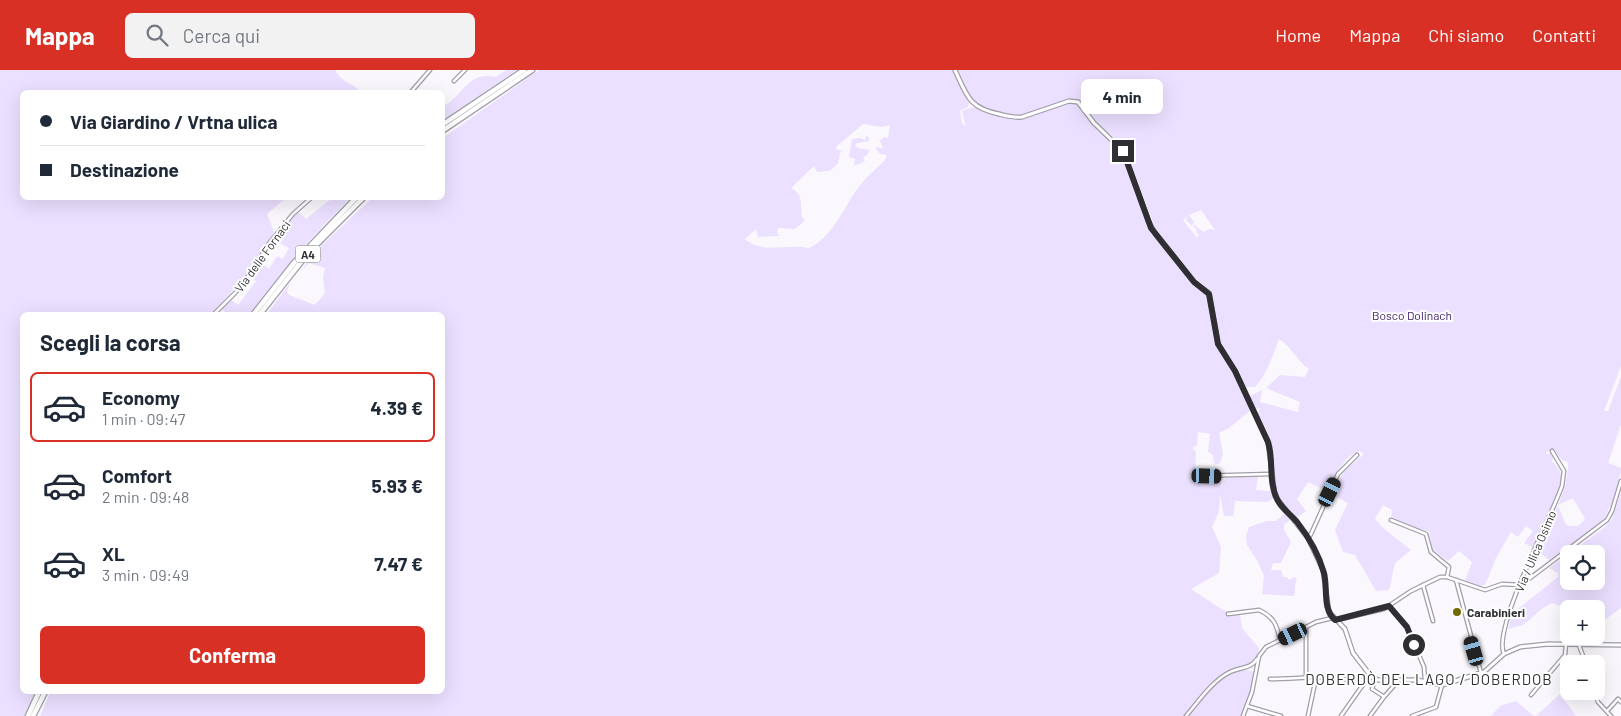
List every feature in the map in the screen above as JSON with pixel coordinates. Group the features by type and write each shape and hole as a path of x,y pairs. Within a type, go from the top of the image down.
{"highway":[{"path":"445,123 524,70"},
{"path":"445,129 532,70"},
{"name":"A4","path":"255,312 294,263 354,200"},
{"name":"A4","path":"261,312 308,253 361,200"},
{"path":"28,716 38,694"},
{"path":"33,716 44,694"}],"street":[{"path":"413,90 430,70"},
{"path":"454,81 465,70"},
{"path":"955,70 968,98 981,110 1015,117 1070,101 1078,102 1094,123 1118,145 1126,157 1151,228 1194,282 1209,294 1218,344 1235,371 1270,448 1271,474 1278,501 1308,538 1323,570 1327,608 1333,619 1345,629 1353,653 1373,678 1372,689 1384,696"},
{"name":"Via delle Fornaci","path":"216,312 249,275 270,242 293,214 309,200"},
{"name":"Via / Ulica Osimo","path":"1504,654 1501,649 1504,629 1562,486 1564,471 1552,451"},
{"path":"1308,538 1338,474 1357,454"},
{"path":"1195,475 1271,474"},
{"path":"1186,716 1223,676 1232,671 1248,667 1256,662 1266,646 1316,622 1389,606 1398,599 1440,577 1447,577 1485,590 1502,584 1521,585 1597,530 1607,520 1612,511 1621,481"},
{"path":"1391,520 1426,534 1431,552 1449,567 1447,577"},
{"path":"1456,580 1481,673"},
{"path":"1423,585 1433,621"},
{"path":"1389,606 1407,627 1424,667 1425,681"},
{"path":"1228,614 1259,610 1277,624 1280,640"},
{"path":"1306,627 1306,678"},
{"path":"1270,679 1373,678 1425,681 1442,685 1481,673 1504,654 1514,649 1560,644"},
{"path":"1531,695 1565,655 1566,645"},
{"path":"1579,645 1583,655"},
{"path":"1605,645 1621,645"},
{"path":"1243,716 1260,656"},
{"path":"1248,667 1256,670"},
{"path":"1308,716 1316,678"},
{"path":"1340,716 1367,679"},
{"path":"1370,716 1397,680"},
{"path":"1412,716 1436,707 1442,685"},
{"path":"1606,712 1618,699 1621,702"},
{"path":"1597,700 1611,716"},
{"path":"1247,706 1281,716"}],"green space":[{"path":"0,70 335,70 341,78 359,90 20,90 20,200 284,200 267,214 274,232 247,275 213,312 20,312 20,694 36,694 25,716 0,716"},
{"path":"506,70 517,70 445,119 445,104 452,100 468,84 479,77 496,77"},
{"path":"539,70 953,70 969,103 968,107 960,111 962,123 966,127 962,111 973,107 990,114 1018,120 1070,103 1077,103 1092,123 1124,153 1151,228 1194,282 1209,293 1218,344 1235,371 1250,402 1248,404 1251,410 1229,428 1219,433 1223,454 1220,463 1215,465 1212,454 1208,452 1210,434 1198,432 1197,446 1194,446 1193,449 1196,452 1195,474 1222,475 1221,488 1226,477 1258,476 1256,490 1272,491 1275,497 1268,502 1235,501 1233,516 1224,516 1220,494 1219,511 1212,527 1221,547 1219,573 1191,589 1223,610 1240,613 1242,628 1259,648 1256,662 1231,673 1243,669 1255,672 1252,690 1241,716 40,716 50,694 445,694 445,312 268,312 290,283 287,291 289,295 315,305 325,293 323,277 325,268 309,263 299,273 321,246 370,200 445,200 445,137","holes":["863,124 882,127 890,125 888,138 883,137 882,140 879,139 883,148 877,146 876,149 880,154 887,155 885,160 861,184 825,237 809,248 768,248 752,244 745,239 756,229 758,237 780,236 777,233 778,228 795,229 805,220 802,217 800,197 791,188 814,166 817,172 829,171 838,164 840,153 842,152 837,150 836,147"]},
{"name":"Bosco Dolinach","path":"957,70 1621,70 1621,366 1604,411 1608,411 1621,377 1621,424 1608,463 1621,468 1621,472 1613,500 1603,521 1570,545 1560,545 1560,552 1549,560 1538,551 1558,505 1567,473 1568,462 1562,460 1552,448 1546,453 1547,455 1550,453 1553,457 1552,461 1559,469 1561,480 1556,499 1534,548 1524,543 1533,531 1526,526 1518,537 1511,532 1496,558 1485,585 1478,586 1465,581 1472,562 1459,551 1448,561 1433,550 1429,531 1414,528 1391,518 1392,510 1383,505 1375,519 1383,528 1411,550 1395,563 1389,590 1376,591 1355,555 1343,552 1335,530 1348,503 1332,495 1344,471 1364,454 1360,451 1344,462 1328,492 1308,482 1297,499 1306,511 1296,518 1279,499 1267,431 1258,413 1260,408 1255,409 1250,396 1262,390 1260,402 1298,412 1300,402 1266,388 1280,375 1305,377 1309,369 1279,339 1261,380 1255,387 1245,387 1239,372 1224,352 1220,343 1211,294 1198,283 1156,230 1126,151 1115,138 1090,116 1082,103 1086,98 1081,101 1072,99 1020,115 979,107 970,98","holes":["1201,210 1215,230 1210,229 1203,232 1195,225 1193,227 1197,229 1196,232 1199,235 1197,238 1183,220 1187,216 1186,220 1192,226 1194,222 1189,215","1573,498 1585,519 1577,526 1566,525 1558,505"]},
{"path":"866,136 869,137 869,141 855,145 858,148 869,150 869,153 863,158 865,161 854,166 855,159 849,157 852,139 860,138 865,140"},
{"path":"330,200 348,200 302,248 250,312 225,312 222,309 231,300 238,305 256,281 251,277 261,263 269,269 277,256 283,259 289,248 274,240 298,212 306,219"},
{"path":"1621,493 1621,608 1605,620 1605,600 1560,600 1560,606 1552,603 1523,625 1508,629 1513,613 1558,577 1558,573 1549,568 1560,560 1560,590 1605,590 1605,545 1580,545 1605,527 1612,519"},
{"path":"1285,513 1291,519 1284,525 1284,530 1291,542 1281,563 1273,563 1271,570 1281,570 1283,577 1287,577 1289,580 1294,577 1297,579 1294,596 1262,594 1264,576 1257,560 1247,545 1246,536 1249,527 1267,521 1276,521"},
{"path":"1560,694 1560,700 1564,700 1576,716 1536,716"},
{"path":"1516,701 1534,716 1491,716 1500,706"}],"place":[{"name":"Carabinieri","path":"1457,612"}],"district":[{"name":"DOBERDÒ DEL LAGO / DOBERDOB","path":"1429,679"}],"route":[{"path":"1123,151 1151,228 1190,276 1210,296 1221,352 1235,371 1268,442 1271,474 1278,501 1308,538 1323,570 1327,608 1330,615 1335,620 1379,611 1389,606 1407,627 1414,645"}]}
